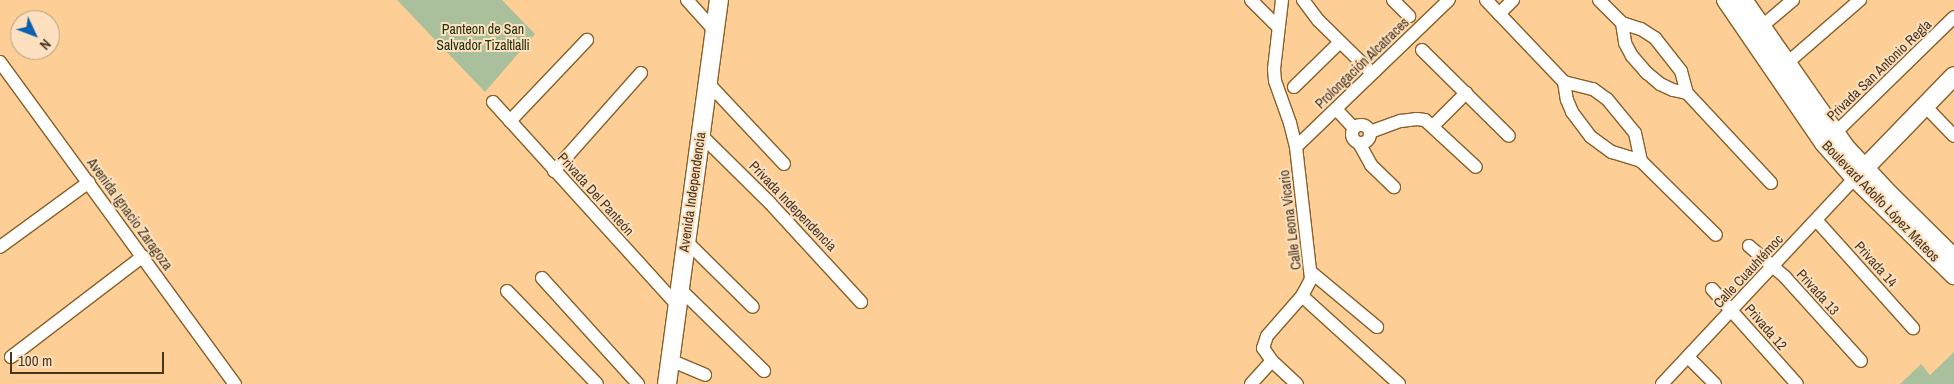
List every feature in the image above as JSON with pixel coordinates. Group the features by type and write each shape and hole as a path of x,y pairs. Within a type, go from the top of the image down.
{"street":[{"path":"686,0 715,31"},
{"name":"Avenida Independencia","path":"668,383 685,240 719,0"},
{"path":"1251,0 1278,27"},
{"name":"Calle Leona Vicario","path":"1272,362 1265,354 1264,342 1267,336 1302,296 1310,284 1311,272 1296,147 1290,123 1275,81 1278,27 1282,0"},
{"path":"1303,0 1310,11 1372,73"},
{"path":"1393,0 1409,16"},
{"name":"Prolongación Alcatraces","path":"1296,147 1449,0"},
{"path":"1486,0 1564,82 1572,112 1591,137 1612,152 1641,161 1716,235"},
{"path":"1499,14 1513,0"},
{"path":"1599,0 1622,23 1640,29 1655,38 1682,71 1687,93 1771,183"},
{"name":"Boulevard Adolfo López Mateos","path":"1726,0 1830,138 1954,275"},
{"name":"Boulevard Adolfo López Mateos","path":"1743,0 1786,64 1830,138"},
{"path":"1761,27 1793,0"},
{"path":"1786,64 1860,0"},
{"name":"Privada San Antonio Regla","path":"1830,138 1954,18"},
{"path":"1622,23 1625,43 1647,73 1660,84 1673,90 1687,93"},
{"path":"510,121 587,40"},
{"path":"1294,87 1340,42"},
{"path":"1422,50 1509,136"},
{"name":"Avenida Ignacio Zaragoza","path":"0,62 234,384"},
{"path":"554,171 642,73"},
{"path":"1860,173 1954,76"},
{"path":"1564,82 1593,90 1607,99 1635,133 1641,161"},
{"path":"708,83 784,164"},
{"path":"1433,126 1466,94"},
{"name":"Privada Del Panteón","path":"493,102 554,171 678,296 764,371"},
{"path":"1924,105 1954,136"},
{"path":"1336,109 1354,128"},
{"path":"1370,132 1401,121 1417,119 1433,126 1476,167"},
{"path":"1354,128 1362,125 1370,132"},
{"path":"1354,128 1352,137 1359,143 1371,165 1394,187"},
{"path":"1359,143 1368,140 1370,132"},
{"name":"Privada Independencia","path":"700,134 769,202 861,302"},
{"name":"Boulevard Adolfo López Mateos","path":"1860,173 1954,258"},
{"name":"Calle Cuauhtémoc","path":"1662,384 1860,173"},
{"path":"0,247 89,182"},
{"name":"Privada 14","path":"1816,221 1913,328"},
{"path":"685,240 753,307"},
{"name":"Privada 13","path":"1749,246 1799,292 1861,361"},
{"path":"11,357 142,256"},
{"path":"1311,272 1377,327"},
{"path":"542,278 638,384"},
{"name":"Privada 12","path":"1712,289 1797,384"},
{"path":"507,291 597,384"},
{"path":"1302,296 1399,384"},
{"path":"1688,356 1715,384"},
{"path":"670,360 705,375"},
{"path":"1251,384 1272,362 1297,384"}],"green space":[{"name":"Panteon de San Salvador Tizaltlalli","path":"397,0 502,0 535,34 485,92"},
{"path":"1954,352 1954,384 1900,384 1921,364 1930,375"}]}
